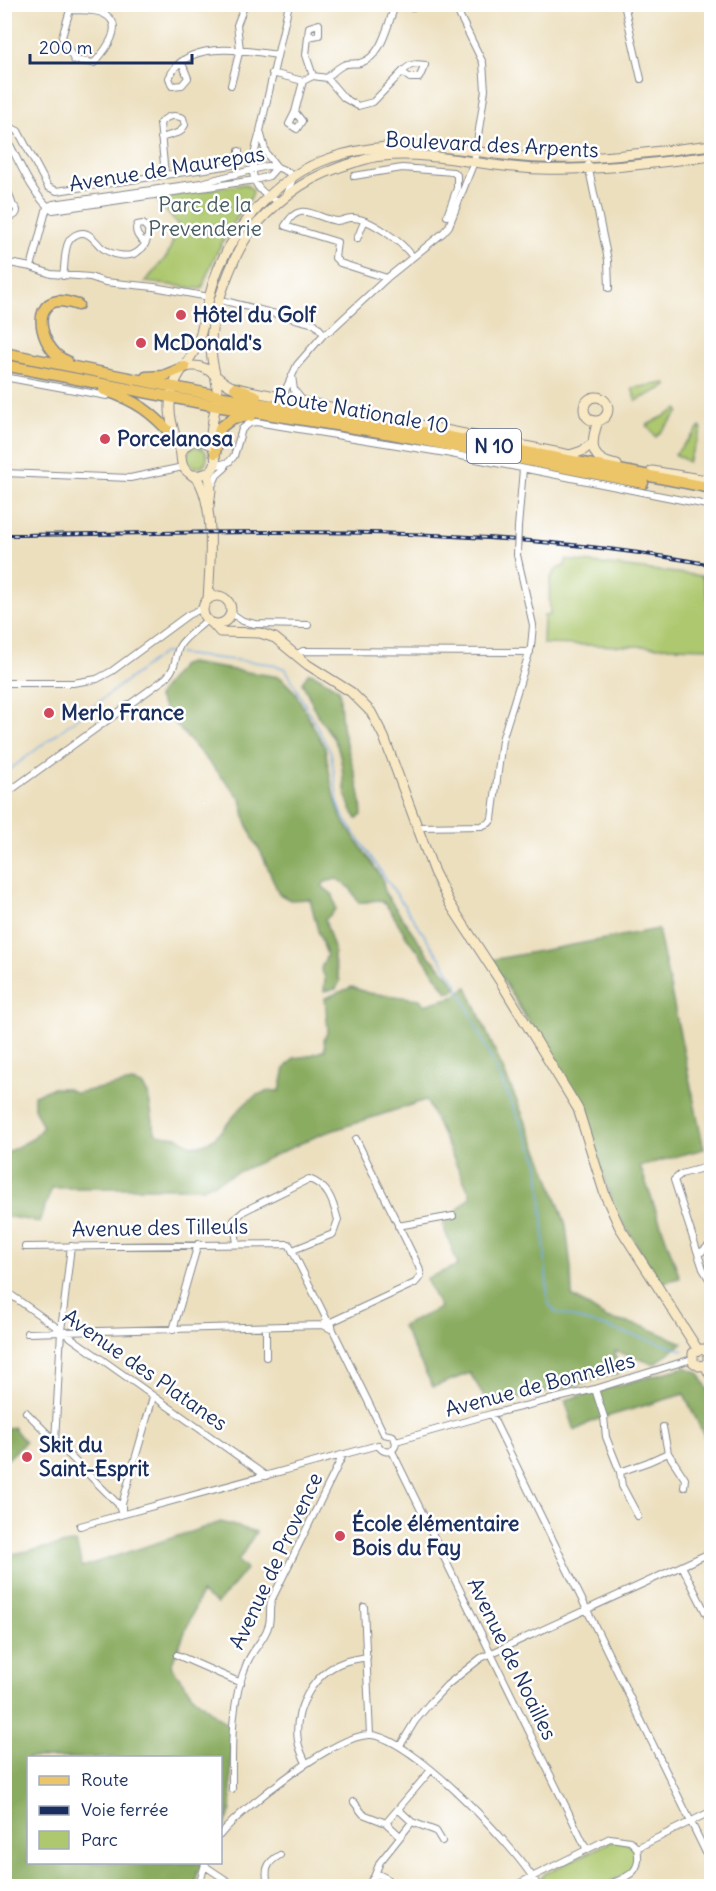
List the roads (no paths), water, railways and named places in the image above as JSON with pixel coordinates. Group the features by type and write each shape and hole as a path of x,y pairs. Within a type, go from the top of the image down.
{"main road":[{"path":"74,366 58,357 50,349 41,326 44,312 55,302 78,304"},
{"name":"N 10","path":"4,353 130,378 172,392"},
{"name":"Route Nationale 10","path":"4,365 64,377 216,400 276,406 392,434 711,495"},
{"path":"130,378 135,375 163,376 185,367"},
{"path":"64,377 70,382 105,391 130,401 155,415 175,438"},
{"path":"214,459 217,436 220,428 227,422 241,416 264,418 276,406 266,399 235,388"},
{"name":"N 10","path":"276,406 711,488"}],"street":[{"path":"4,11 12,4"},
{"path":"65,4 70,10 62,37 74,60 94,63 108,48 112,39 111,21 102,13 70,10"},
{"path":"231,85 240,49 237,25 245,4"},
{"path":"260,130 266,153 277,167 288,172 293,178 282,198 268,197 260,192 252,171 252,163 289,4"},
{"path":"327,78 344,65 362,63 374,53 384,38 390,15 396,4"},
{"path":"405,4 412,8 414,4"},
{"path":"447,216 474,162 485,90 483,63 454,4"},
{"path":"624,4 641,79"},
{"path":"309,37 306,55 313,76"},
{"path":"182,63 192,56 221,48 277,55"},
{"path":"272,73 303,81 313,76 327,78 344,98 358,106 373,102 402,72"},
{"path":"295,112 303,81"},
{"path":"161,138 180,132 185,125 183,118 176,115 167,117 160,123 161,138 165,175"},
{"path":"5,135 14,129 18,131 48,187 57,191 232,165 239,156 239,151"},
{"name":"Avenue de Maurepas","path":"5,135 39,198 53,210 255,180 269,176 277,167"},
{"name":"Boulevard des Arpents","path":"172,392 177,378 197,346 218,268 243,224 268,197 293,178 322,161 381,146 427,146 538,158 588,159 711,145"},
{"name":"Boulevard des Arpents","path":"209,517 211,490 209,475 214,459 211,439 216,400 212,332 231,267 241,247 253,229 282,198 328,170 381,156 425,156 537,169 589,170 711,156"},
{"path":"588,159 608,260 609,288"},
{"name":"Avenue de Maurepas","path":"47,207 53,204 195,184 267,166 277,167"},
{"path":"276,406 300,360 324,334 449,226 460,190 457,175 453,172 402,168 354,176"},
{"path":"193,170 195,184"},
{"path":"86,187 87,199"},
{"path":"4,190 9,194 13,206"},
{"path":"31,267 47,207"},
{"path":"387,278 340,263 335,258 337,242 285,226 291,215 300,211 339,221 352,218 375,225 407,249 413,257"},
{"path":"357,239 364,222"},
{"path":"63,276 67,244 78,234 87,234 108,252 122,256 137,253 145,242"},
{"path":"4,262 63,276 90,277 105,282 154,287 209,297"},
{"path":"221,300 315,324 324,334"},
{"path":"185,367 205,368 228,386 235,388"},
{"path":"292,373 294,390 303,401"},
{"path":"4,377 103,394 130,401"},
{"path":"172,392 170,419 182,453 183,466 197,478 203,488 209,517 210,576 205,604 210,622 220,632 264,634 275,638 308,665 351,692 371,712 384,737 434,872 450,904 500,981 578,1110 605,1195 619,1226 698,1350"},
{"path":"560,451 577,449 587,441 589,424 586,416 583,407 586,401 592,397 600,397 607,404 608,410 605,417 598,421 586,416"},
{"path":"276,406 303,401 576,454 592,444"},
{"path":"598,421 592,444 595,453 609,464 711,481"},
{"path":"211,490 214,481 225,468 225,464 234,456 239,433 245,425 256,422 446,453 711,506"},
{"path":"182,453 189,443 205,442 214,459 225,464"},
{"path":"214,459 234,456"},
{"path":"193,475 203,475 214,459"},
{"path":"4,473 120,478 138,477 183,466"},
{"path":"419,828 481,826 492,819 502,740 530,652 532,625 517,555 523,469"},
{"path":"210,576 231,605 231,613 224,623"},
{"path":"4,683 73,683 99,678 123,664 215,596 223,597"},
{"path":"231,613 243,621 255,624 308,625"},
{"path":"4,795 166,678 174,669 178,649 182,642 210,622 224,623"},
{"path":"224,623 230,632"},
{"path":"295,655 303,651 530,652"},
{"path":"27,1333 329,1324 415,1283 421,1276 419,1267 356,1139"},
{"path":"711,1178 703,1168 681,1174 674,1180 703,1269 711,1284"},
{"path":"237,1244 234,1220 244,1211 309,1179 317,1182 330,1195 338,1220 333,1234 293,1250 384,1434"},
{"path":"398,1226 453,1216"},
{"path":"699,1254 711,1243"},
{"path":"173,1330 198,1244"},
{"name":"Avenue des Tilleuls","path":"25,1247 289,1244 293,1250"},
{"path":"55,1442 61,1332 70,1246"},
{"name":"Avenue des Platanes","path":"4,1290 153,1398 266,1476"},
{"path":"266,1327 266,1358"},
{"path":"710,1349 705,1365 697,1365 692,1359 693,1353 710,1349"},
{"name":"Avenue de Bonnelles","path":"396,1441 491,1414 595,1389 692,1359"},
{"path":"705,1365 711,1379"},
{"path":"595,1389 606,1437 620,1472 622,1486 638,1516"},
{"path":"122,1514 122,1504 153,1398"},
{"path":"26,1412 118,1504 122,1514"},
{"path":"491,1414 711,1864"},
{"path":"663,1427 668,1453 685,1479 684,1487"},
{"path":"378,1445 384,1451 392,1451 396,1447 396,1441 390,1434 384,1434"},
{"path":"378,1445 384,1434"},
{"path":"80,1526 378,1445"},
{"name":"Avenue de Noailles","path":"392,1451 587,1850"},
{"path":"620,1472 668,1453"},
{"name":"Avenue de Provence","path":"232,1789 233,1728 241,1683 251,1655 268,1626 272,1599 343,1455"},
{"path":"400,1746 415,1721 447,1685 481,1658 711,1552"},
{"path":"682,1566 711,1626"},
{"path":"364,1607 370,1735"},
{"path":"177,1655 241,1683"},
{"path":"306,1763 298,1743 297,1722 309,1690 324,1672 344,1662 367,1657"},
{"path":"222,1833 245,1809 306,1763 357,1737 370,1735 392,1741 431,1770 473,1808 538,1887"},
{"path":"386,1823 431,1770"},
{"path":"354,1802 363,1814 386,1823 400,1836"},
{"path":"398,1809 412,1822 436,1831 442,1841"},
{"path":"637,1848 711,1811"},
{"path":"367,1887 380,1862 412,1822"},
{"path":"514,1887 610,1838 630,1841 637,1848 639,1865 634,1873 606,1887"},
{"path":"268,1887 265,1871 271,1860 280,1855"},
{"path":"199,1887 205,1864 235,1887"},
{"path":"376,1873 386,1878 393,1887"}],"waterway":[{"path":"4,774 163,653 174,654"},
{"path":"179,654 271,664 286,669 331,753 338,802 343,816 455,980 539,1163 548,1302 555,1312 683,1350"}],"railway":[{"path":"4,535 270,532 447,536 536,541 624,551 712,565"}],"place":[{"name":"Hôtel du Golf","path":"181,315"},
{"name":"McDonald's","path":"141,343"},
{"name":"Porcelanosa","path":"105,439"},
{"name":"Merlo France","path":"49,713"},
{"name":"Skit du Saint-Esprit","path":"27,1457"},
{"name":"École élémentaire Bois du Fay","path":"340,1536"}],"park label":[{"name":"Parc de la Prevenderie","path":"205,217"}]}
